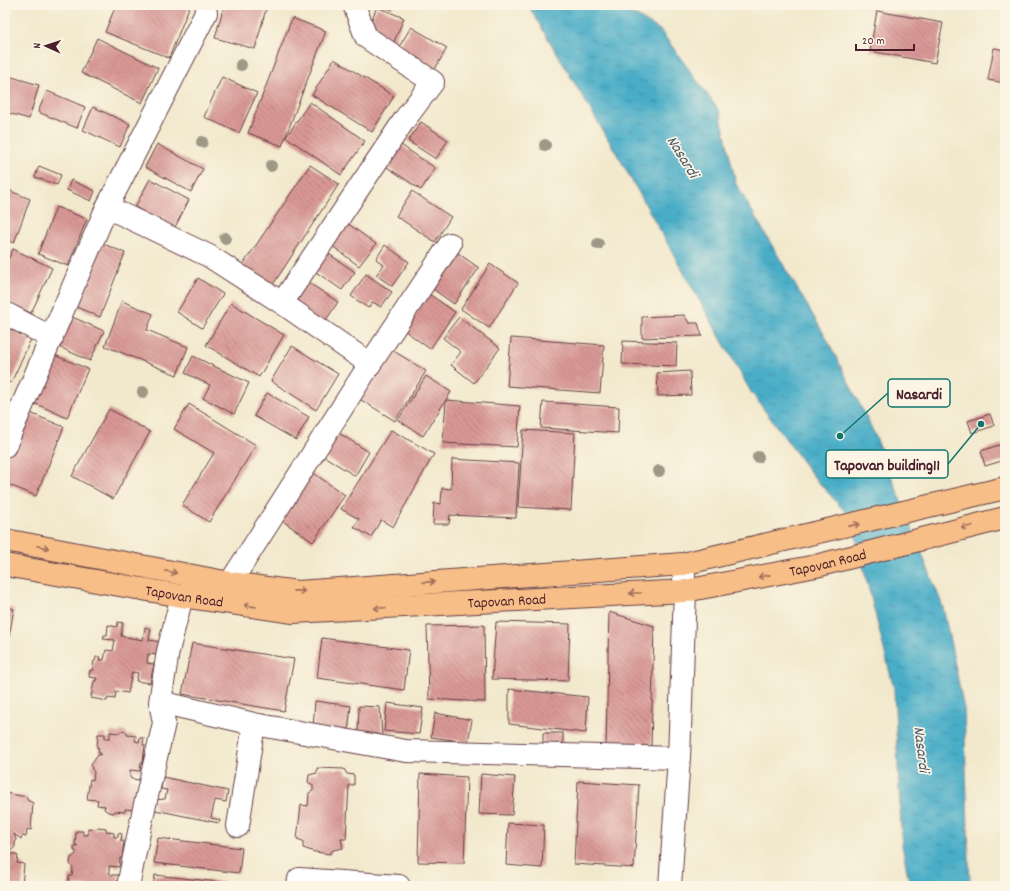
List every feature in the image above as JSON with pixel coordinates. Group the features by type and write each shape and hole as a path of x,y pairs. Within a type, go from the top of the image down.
{"main road":[{"path":"5,540 230,583 298,592 683,564 816,534 1005,488"},
{"name":"Tapovan Road","path":"5,565 182,596 293,612 685,591 816,566 1005,518"}],"street":[{"path":"282,304 405,119 433,82 366,37 354,5"},
{"path":"5,446 107,207 206,13"},
{"path":"107,207 209,256 370,364"},
{"path":"230,583 370,364 450,244"},
{"path":"5,313 52,338"},
{"path":"670,886 679,758 685,591 683,564"},
{"path":"128,886 143,812 164,723 160,702 168,651 182,596"},
{"path":"160,702 254,724 406,751 679,758"},
{"path":"238,826 254,724"},
{"path":"298,886 299,879 398,886"}],"water":[{"path":"528,5 618,5 660,30 720,112 736,184 828,341 875,435 943,607 964,709 970,886 910,886 902,845 894,689 851,518 814,477 751,392 621,161"}],"building":[{"path":"116,5 190,5 169,58 105,32"},
{"path":"224,5 267,5 255,49 215,38"},
{"path":"379,5 393,5 392,9"},
{"path":"377,7 404,18 393,44 366,33"},
{"path":"877,11 943,23 935,63 870,51"},
{"path":"292,18 326,31 282,146 248,133"},
{"path":"411,27 447,48 432,74 396,52"},
{"path":"97,38 158,68 142,103 81,73"},
{"path":"994,48 1005,50 1005,83 988,80"},
{"path":"334,59 394,96 372,132 312,95"},
{"path":"5,75 39,85 29,119 5,112"},
{"path":"222,77 257,93 239,133 204,117"},
{"path":"47,91 85,107 77,128 38,112"},
{"path":"310,102 365,141 341,175 286,137"},
{"path":"93,107 130,124 120,147 83,130"},
{"path":"421,122 448,140 436,159 408,141"},
{"path":"398,143 435,168 421,190 384,165"},
{"path":"157,144 203,169 191,192 145,167"},
{"path":"310,165 339,184 270,289 240,269"},
{"path":"39,166 61,175 57,185 35,177"},
{"path":"150,179 189,200 174,229 135,207"},
{"path":"71,180 95,191 91,201 67,190"},
{"path":"8,190 30,199 14,243 5,240 5,200"},
{"path":"412,191 451,217 435,242 396,216"},
{"path":"56,207 87,219 68,266 38,254"},
{"path":"347,223 376,244 359,266 331,245"},
{"path":"99,242 125,253 100,317 74,306"},
{"path":"385,245 409,262 392,286 376,275 384,265 376,259"},
{"path":"13,249 52,268 31,313 5,301 5,266"},
{"path":"455,251 479,268 454,304 430,287"},
{"path":"326,252 355,272 342,290 313,270"},
{"path":"490,264 518,283 489,328 461,309"},
{"path":"366,274 392,292 381,307 373,302 368,308 351,296"},
{"path":"198,278 223,294 202,328 177,312"},
{"path":"306,281 338,302 322,326 291,305"},
{"path":"429,294 455,312 430,349 404,330"},
{"path":"122,301 153,314 147,330 188,347 177,375 105,346"},
{"path":"231,303 284,335 259,377 206,345"},
{"path":"684,315 689,323 698,323 702,336 642,338 642,317"},
{"path":"70,316 104,331 90,361 57,346"},
{"path":"459,317 500,348 474,383 451,365 461,352 443,338"},
{"path":"5,327 31,339 11,383 5,381"},
{"path":"511,338 604,345 600,393 507,386"},
{"path":"623,341 677,343 676,366 622,364"},
{"path":"292,346 338,374 316,410 271,381"},
{"path":"389,348 426,371 395,421 358,398"},
{"path":"52,354 88,369 67,418 32,402"},
{"path":"193,356 249,383 234,414 203,398 210,385 185,373"},
{"path":"690,371 691,395 658,396 657,373"},
{"path":"426,376 451,392 423,436 398,420"},
{"path":"267,393 309,417 296,440 254,416"},
{"path":"446,400 520,406 517,447 443,443"},
{"path":"543,402 619,407 618,433 541,428"},
{"path":"189,404 256,445 209,522 182,505 214,453 174,429"},
{"path":"109,409 150,432 113,499 72,476"},
{"path":"23,410 64,427 36,496 5,483 5,455"},
{"path":"990,414 994,426 972,433 968,421"},
{"path":"334,430 369,452 355,476 319,453"},
{"path":"391,430 434,454 393,527 381,520 371,537 354,527 359,519 341,509"},
{"path":"523,430 575,433 571,510 518,507"},
{"path":"1005,443 1005,460 985,466 981,451"},
{"path":"452,459 519,463 516,518 450,515 449,524 433,524 434,503 441,504 442,488 451,489"},
{"path":"306,468 345,495 313,542 274,515"},
{"path":"5,607 14,609 6,654 5,654"},
{"path":"609,612 654,626 651,747 606,746"},
{"path":"118,622 123,623 121,636 143,640 145,627 151,629 149,640 161,642 159,655 148,654 147,663 154,664 150,683 136,681 138,673 132,672 128,693 116,691 115,699 108,698 107,701 91,698 94,681 96,681 97,678 89,677 90,670 92,671 96,657 100,657 99,660 104,660 106,650 113,651 115,640 103,639 104,635 107,635 108,625 117,627"},
{"path":"496,622 570,624 568,681 492,679"},
{"path":"484,625 485,702 429,699 427,626"},
{"path":"322,638 409,650 404,690 317,678"},
{"path":"192,643 294,659 284,711 182,694"},
{"path":"509,689 588,697 586,733 509,724"},
{"path":"315,701 351,706 348,732 313,729"},
{"path":"387,703 423,708 419,734 384,731"},
{"path":"359,706 380,707 382,735 358,732"},
{"path":"435,713 472,720 468,742 431,737"},
{"path":"120,731 127,732 127,735 136,736 135,741 139,742 140,738 144,738 143,745 145,745 143,763 141,762 140,771 130,770 131,779 140,780 135,810 125,809 125,812 115,811 114,813 108,812 104,809 105,806 97,805 98,800 87,799 90,779 93,780 94,772 91,765 101,753 98,753 99,748 97,748 98,734 105,734 105,738 110,738 110,732 120,733"},
{"path":"543,733 563,733 563,751 543,751"},
{"path":"317,768 344,769 347,774 354,775 354,785 349,785 346,839 341,839 343,848 333,850 330,854 315,852 303,848 303,841 297,839 301,805 308,806 309,793 313,791 313,785 308,782 309,775 317,773"},
{"path":"420,774 467,777 464,863 418,862"},
{"path":"481,774 515,777 512,815 479,814"},
{"path":"163,777 228,791 226,802 215,800 211,818 220,820 219,823 155,810 153,800 165,799 167,790 161,789"},
{"path":"578,781 639,785 634,868 574,864"},
{"path":"5,793 27,797 27,800 33,803 31,830 27,829 26,837 22,836 21,839 14,834 16,839 15,847 9,852 18,856 17,863 24,864 22,886 5,886"},
{"path":"508,823 544,825 542,868 506,865"},
{"path":"98,827 106,828 106,831 114,833 114,837 118,837 118,833 122,834 121,841 124,841 122,858 120,858 119,867 109,866 109,873 111,875 119,875 118,884 120,886 68,886 69,876 72,876 73,868 70,864 71,858 76,854 76,851 74,851 74,846 77,846 75,845 76,831 83,831 83,835 88,835 88,828 97,829"},
{"path":"158,838 242,848 239,873 154,863"},
{"path":"155,875 238,884 238,886 153,886"}],"place":[{"name":"Tapovan building11","path":"981,424"},
{"name":"Nasardi","path":"840,436"}]}
